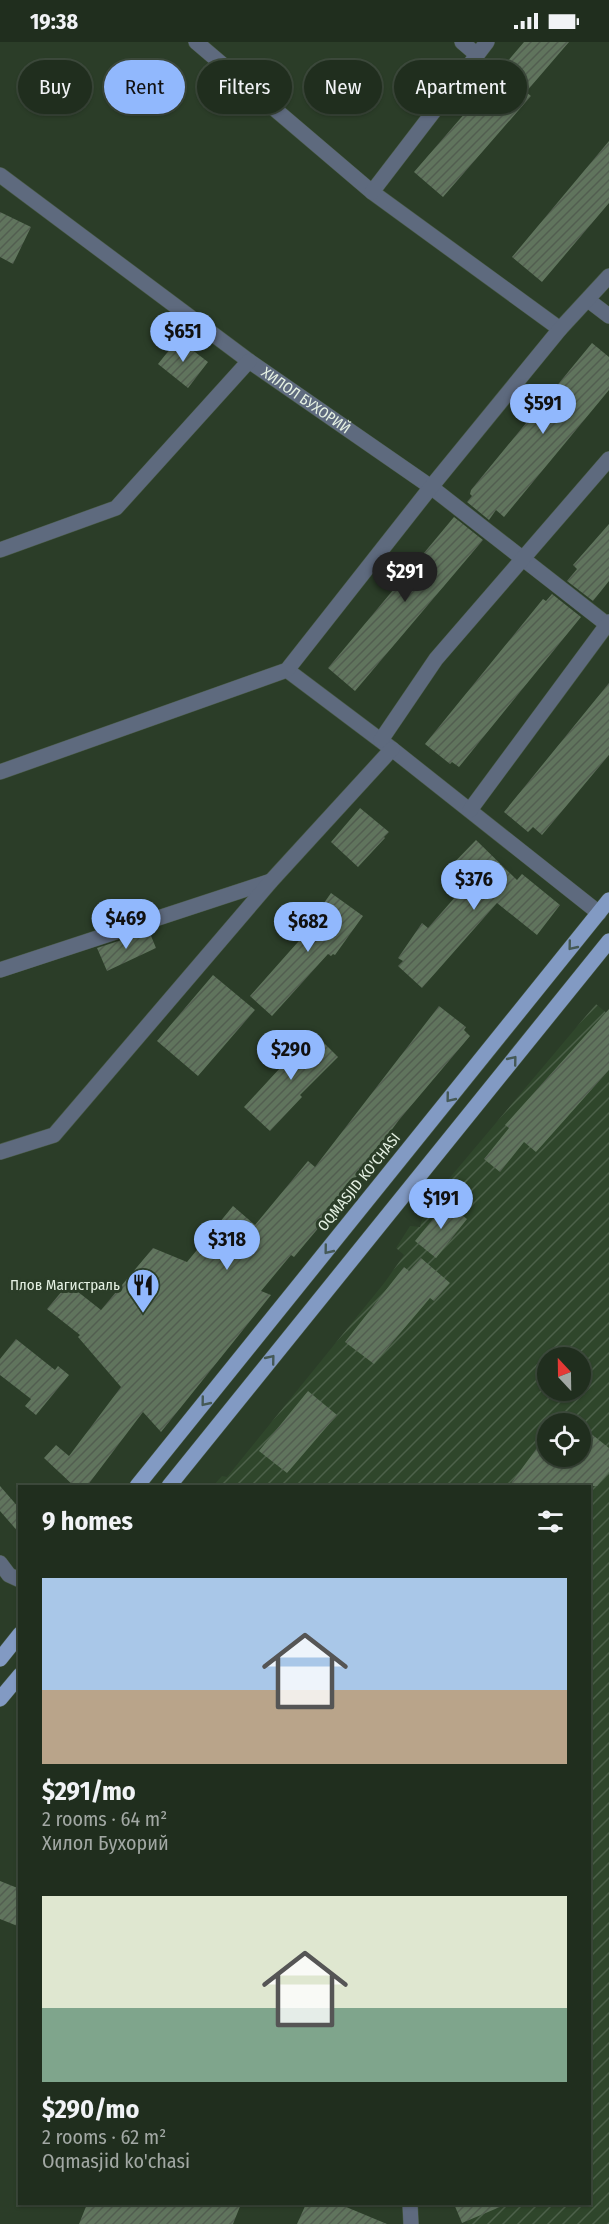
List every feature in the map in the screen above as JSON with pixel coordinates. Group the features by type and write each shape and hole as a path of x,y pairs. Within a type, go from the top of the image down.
{"main road":[{"name":"OQMASJID KO'CHASI","path":"138,1485 609,900"},
{"path":"170,1485 609,941"},
{"path":"0,1659 18,1636"},
{"path":"0,1699 18,1677"}],"street":[{"path":"196,42 372,192 560,330"},
{"path":"462,42 476,54"},
{"path":"372,192 487,42"},
{"name":"ХИЛОЛ БУХОРИЙ","path":"0,175 249,361 431,487 608,625"},
{"path":"0,772 287,670 431,487 560,330 609,276"},
{"path":"588,300 609,316"},
{"path":"0,550 116,508 249,361"},
{"path":"0,1152 54,1135 386,744 436,659 609,459"},
{"path":"470,810 608,625"},
{"path":"287,670 386,744 599,913"},
{"path":"0,970 272,880"},
{"path":"0,1563 9,1575 18,1579"},
{"path":"410,2205 411,2224"}],"shaded area":[{"path":"596,1004 609,1015 609,2224 468,2224 457,2205 591,2205 591,1485 214,1485 222,1476 227,1477 385,1282 404,1255 396,1248 410,1226 420,1227 426,1206"}],"building":[{"path":"524,42 569,42 527,91 527,60 509,60"},
{"path":"464,114 515,114 443,197 414,172"},
{"path":"609,141 609,203 542,282 512,257"},
{"path":"0,212 31,227 13,264 0,257"},
{"path":"178,339 208,362 188,388 158,364"},
{"path":"592,343 609,357 609,390 504,517 496,510 489,520 467,502 472,496 471,490"},
{"path":"454,517 483,540 355,691 328,668"},
{"path":"609,524 609,581 593,601 567,581 577,569 573,565"},
{"path":"552,594 581,617 459,767 452,762 450,764 425,744 543,599 546,601"},
{"path":"609,683 609,755 542,835 533,827 528,832 504,812"},
{"path":"360,808 389,832 358,867 331,842"},
{"path":"476,840 517,880 522,874 560,905 537,935 497,903 422,988 398,966 403,961 398,958 422,923 428,928 463,888 446,871"},
{"path":"331,893 363,916 335,955 328,954 272,1016 250,996 305,934 303,933"},
{"path":"149,931 156,948 107,971 97,948"},
{"path":"213,975 255,1010 198,1076 157,1041"},
{"path":"439,1006 466,1027 464,1030 470,1036 399,1120 345,1192 347,1194 294,1257 291,1255 261,1291 271,1295 161,1432 143,1412 88,1485 73,1485 44,1458 56,1445 69,1456 121,1387 78,1337 80,1335 47,1309 68,1284 101,1310 153,1248 187,1262 233,1206 255,1225 308,1161 315,1167"},
{"path":"609,1009 609,1070 536,1152 524,1142 500,1172 484,1159 509,1128 505,1125"},
{"path":"313,1032 338,1057 300,1095 302,1097 270,1131 244,1107 280,1068 278,1066"},
{"path":"446,1203 467,1219 436,1258 415,1241"},
{"path":"421,1258 450,1283 434,1301 430,1298 374,1364 345,1342 404,1267 409,1271"},
{"path":"16,1339 55,1370 58,1366 69,1375 36,1415 25,1406 31,1399 0,1375 0,1359"},
{"path":"308,1391 337,1415 287,1473 259,1451"},
{"path":"591,1434 609,1448 609,1472 597,1486 510,1485 537,1448 537,1467 591,1467"},
{"path":"0,1486 18,1507 18,1532 0,1511"},
{"path":"0,1881 18,1888 18,1926 0,1919"},
{"path":"87,2205 241,2205 233,2224 79,2224"},
{"path":"306,2205 341,2205 387,2224 297,2224"},
{"path":"454,2205 505,2205 462,2223"}],"place":[{"name":"Плов Магистраль","path":"143,1314"}]}
